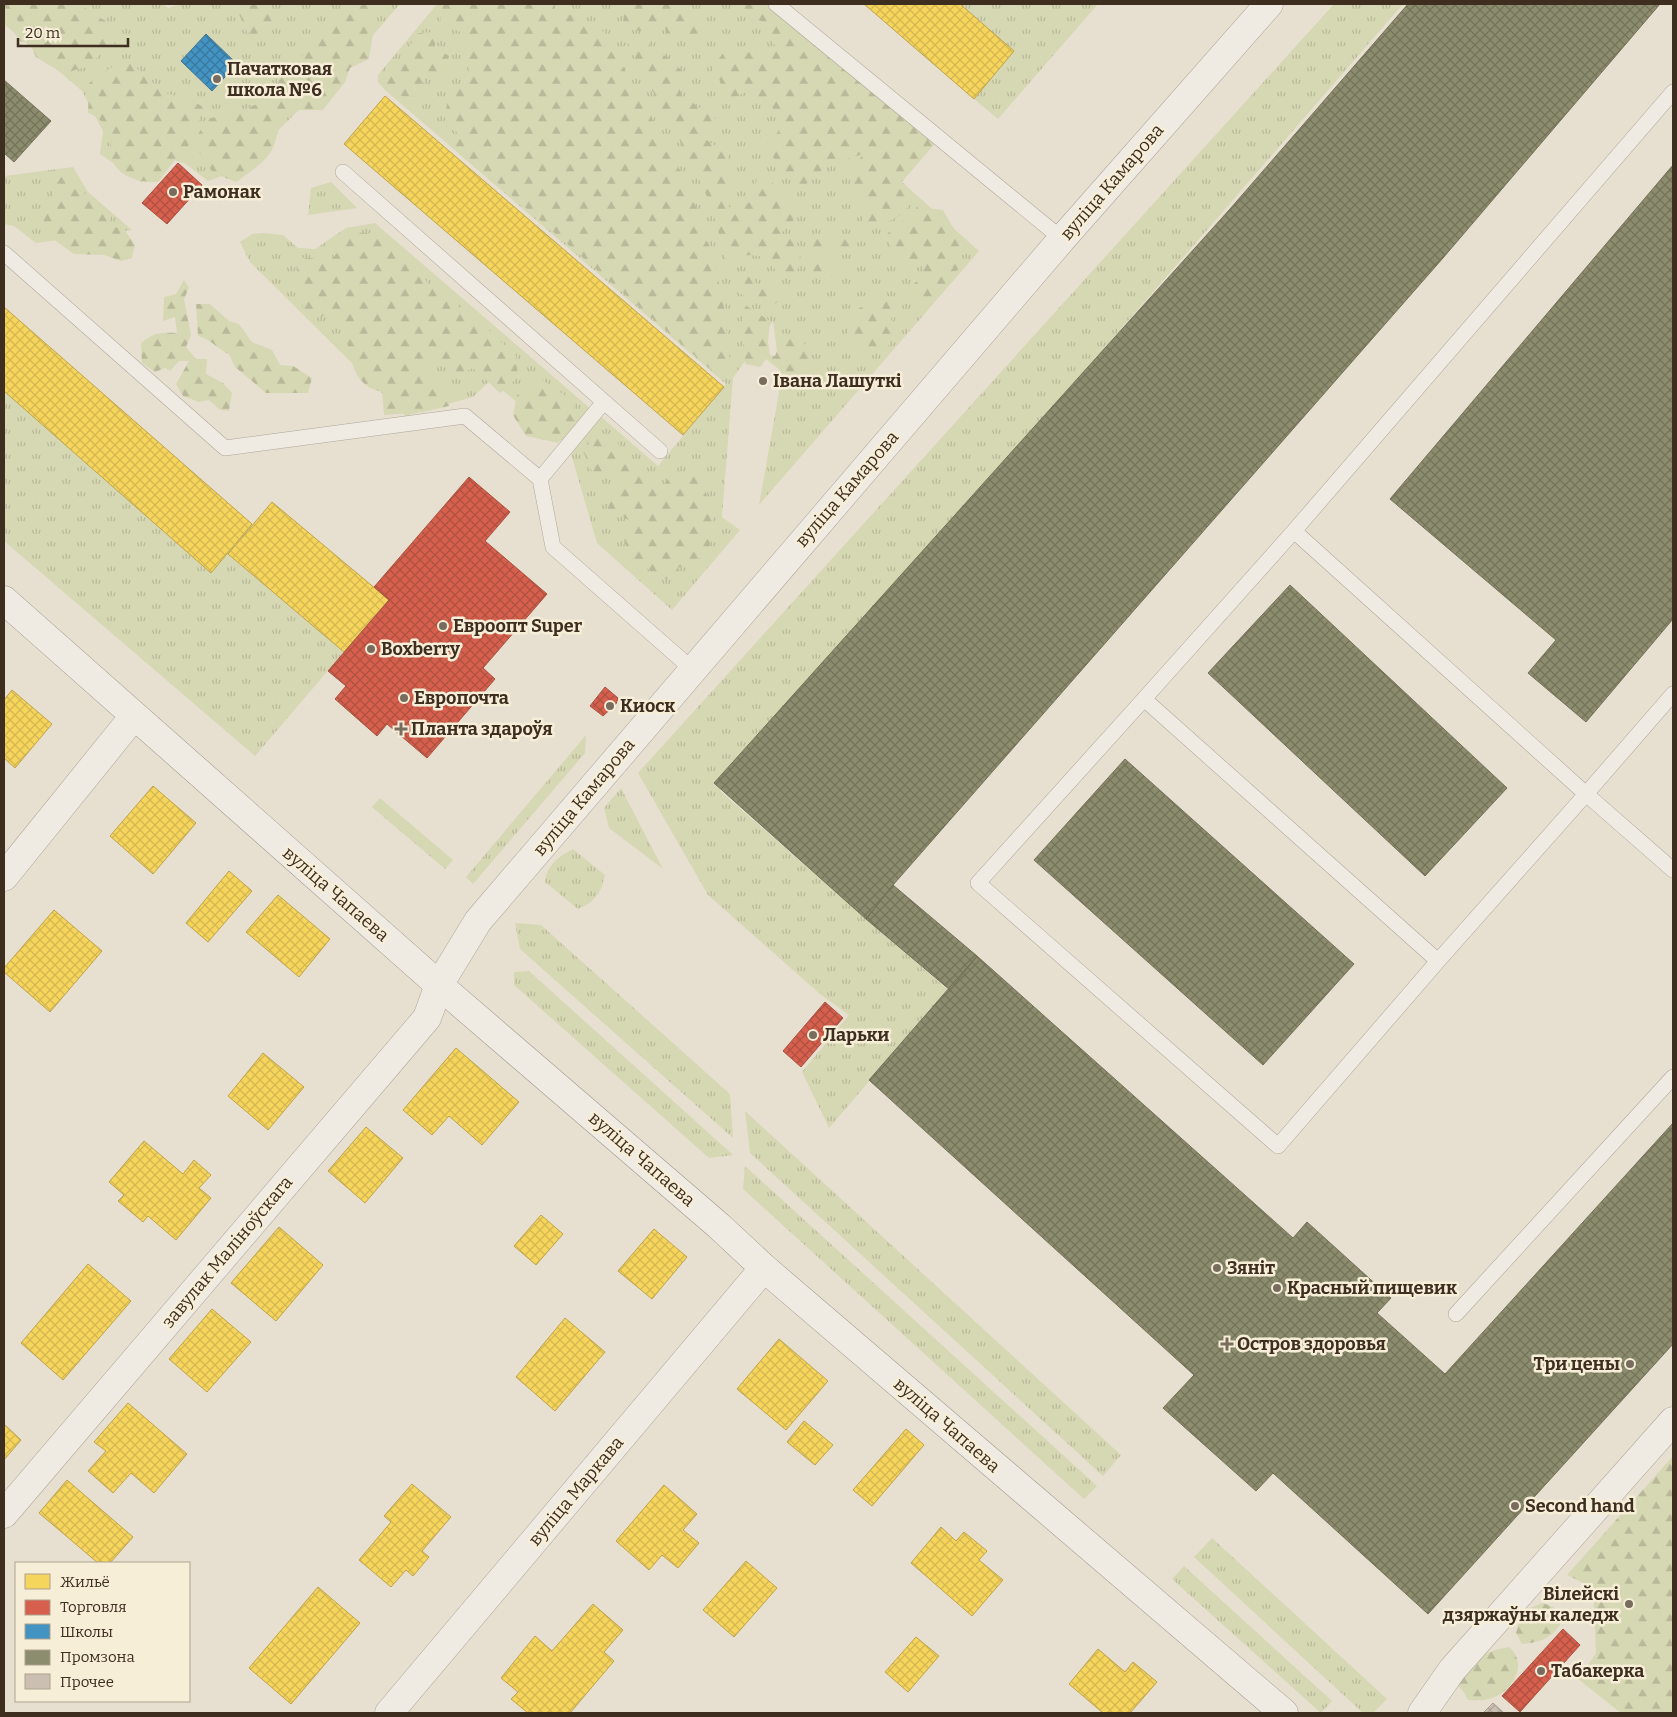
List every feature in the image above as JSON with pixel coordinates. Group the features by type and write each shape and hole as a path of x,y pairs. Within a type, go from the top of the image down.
{"street":[{"name":"вуліца Камарова","path":"439,985 478,921 1062,239 1270,4"},
{"name":"вуліца Чапаева","path":"4,600 439,985 719,1226 764,1268 1284,1713"},
{"path":"4,877 134,716"},
{"name":"завулак Маліноўскага","path":"4,1514 427,1018 439,985"},
{"name":"вуліца Маркава","path":"389,1713 764,1268"},
{"path":"1422,1713 1452,1670 1673,1421"}],"lane":[{"path":"776,4 1062,239"},
{"path":"1673,92 1294,531 978,883 1278,1146 1673,694"},
{"path":"343,172 603,403 660,451"},
{"path":"4,253 225,448 464,416 540,479 553,547 692,670"},
{"path":"540,479 603,403"},
{"path":"1294,531 1673,870"},
{"path":"1144,699 1438,961"},
{"path":"1456,1314 1673,1077"}],"green space":[{"path":"4,4 163,4 168,8 181,4 400,4 356,55 236,171 208,181 170,152 142,183 100,154 103,131 82,91 4,24"},
{"path":"4,4 80,4 94,15 110,23 115,47 109,56 100,52 92,66 74,70 67,76 36,57 29,42 21,42 15,34 18,18 4,21"},
{"path":"242,4 268,4 273,18 263,38 247,32 239,14"},
{"path":"343,4 379,4 364,22 373,34 369,59 350,68 345,82 323,110 282,110 277,136 270,153 249,173 236,182 213,173 193,143 207,119 244,110 263,101 277,87 285,69 311,49 329,28"},
{"path":"437,4 768,4 936,142 902,182 979,251 759,505 781,381 773,321 733,378 722,517 740,530 672,610 597,543 569,447 598,414 658,466 726,384 378,82 378,75"},
{"path":"444,4 555,4 555,9 587,21 604,32 678,166 697,210 717,274 724,308 730,362 716,374 455,146 457,132 444,126 447,104 469,73 464,33 441,25 440,9"},
{"path":"623,4 672,4 679,13 704,23 700,39 666,33 665,26 648,32 624,29"},
{"path":"730,4 768,4 936,142 901,182 912,198 899,216 886,222 871,223 863,221 864,200 851,194 850,173 863,154 829,164 804,186 784,177 766,144 778,132 780,115 769,105 753,101 758,88 731,98 722,97 720,81 712,70 722,54 738,50 756,54 776,50 768,29 764,24"},
{"path":"960,4 1098,4 998,119 974,99 1014,51"},
{"path":"1334,4 1403,4 720,791 948,990 829,1128 802,1072 849,1015 820,994 708,895 638,773"},
{"path":"436,32 435,47 449,56 444,76 426,74 420,95 407,97 394,92 382,78 388,68 407,60 409,47 418,33"},
{"path":"632,41 650,42 649,50 668,57 682,71 678,79 681,95 716,119 718,128 702,137 728,154 731,179 729,207 736,209 752,201 757,178 772,180 778,199 797,200 793,223 781,233 795,241 802,252 797,271 779,280 770,257 749,255 726,261 712,208 692,163 627,44"},
{"path":"129,61 164,93 185,98 204,107 188,147 193,154 189,165 175,160 158,182 146,182 126,176 121,172 112,161 111,145 106,128 99,119 88,113 89,83 112,67"},
{"path":"73,167 88,192 132,230 36,243 14,226 4,224 4,176"},
{"path":"66,172 77,178 82,192 112,214 109,226 124,229 135,245 132,258 121,261 104,255 74,254 56,241 43,222 52,202 53,186"},
{"path":"331,182 357,208 308,215 311,188"},
{"path":"916,207 943,210 955,231 961,236 962,253 958,270 948,273 945,288 932,302 917,303 911,286 922,277 923,262 896,263 887,234 897,224 916,215"},
{"path":"375,223 592,410 564,443 491,380 473,397 405,416 250,262 240,242 252,234 264,233 283,235 298,248 315,249 346,228"},
{"path":"354,232 378,234 409,255 428,284 444,286 462,311 479,316 491,333 516,355 518,377 500,393 473,368 452,377 439,353 427,372 449,393 449,406 423,412 384,415 382,392 367,386 355,371 344,316 335,314 306,319 298,289 296,258 333,258"},
{"path":"829,234 842,236 853,248 841,256 823,245 821,260 826,264 837,264 834,277 814,277 809,255 815,239"},
{"path":"746,273 759,286 775,284 784,286 782,300 770,306 763,298 751,299 739,293 738,281 735,279"},
{"path":"184,280 189,288 184,299 191,335 186,347 196,359 207,359 206,374 223,383 232,393 229,411 220,410 209,400 199,402 183,396 176,384 189,361 179,361 170,371 165,368 155,372 142,363 141,343 149,337 158,334 177,333 175,317 163,321 164,297 176,294"},
{"path":"883,297 895,308 891,319 895,333 885,352 861,354 847,334 851,312"},
{"path":"742,303 770,321 768,342 770,355 775,356 784,333 802,340 812,355 807,365 810,373 790,378 766,359 760,367 745,364"},
{"path":"196,304 210,304 229,321 239,324 252,342 272,350 280,365 293,366 312,378 308,393 266,393 235,367 229,354 207,339 198,336"},
{"path":"535,375 573,401 575,423 558,443 526,436 513,415 517,395 532,387"},
{"path":"4,391 211,573 227,554 344,652 255,756 4,541"},
{"path":"596,435 615,439 632,467 647,470 660,489 675,471 699,475 716,530 706,555 678,568 676,582 656,575 630,556 621,532 637,525 623,517 606,517 613,488 631,482 611,474 595,478 583,451"},
{"path":"586,735 585,753 473,884 466,877"},
{"path":"621,788 663,869 609,828 604,808"},
{"path":"380,798 453,860 445,869 372,807"},
{"path":"573,849 605,875 601,887 593,900 578,909 545,882 548,871 554,862"},
{"path":"515,923 541,925 730,1094 733,1138 520,949"},
{"path":"529,971 733,1155 709,1158 514,985 514,972"},
{"path":"745,1111 1121,1455 1103,1476 750,1153"},
{"path":"745,1166 1097,1486 1084,1499 743,1189"},
{"name":"Вілейскі дзяржаўны каледж","path":"1673,1456 1673,1713 1621,1713 1578,1679 1596,1653 1593,1588 1567,1575"},
{"path":"1212,1538 1387,1699 1373,1713 1363,1713 1194,1557"},
{"path":"1184,1566 1332,1701 1321,1713 1172,1579"},
{"path":"1543,1603 1555,1608 1562,1622 1545,1639 1522,1644 1516,1633 1522,1611"},
{"path":"1509,1647 1515,1654 1518,1662 1518,1670 1510,1685 1504,1691 1488,1699 1468,1700 1457,1685 1469,1669 1483,1655"}],"building: Жильё":[{"path":"864,4 960,4 1014,51 974,99"},
{"path":"385,96 724,387 683,435 344,144"},
{"path":"4,307 252,524 211,573 4,391"},
{"path":"272,502 389,600 344,652 228,554"},
{"path":"12,690 52,724 15,768 4,758 4,700"},
{"path":"153,786 196,823 153,874 110,836"},
{"path":"229,871 252,891 208,942 186,923"},
{"path":"278,895 330,939 299,977 246,932"},
{"path":"54,910 102,951 50,1012 4,972 4,968"},
{"path":"456,1048 519,1102 482,1145 449,1116 432,1135 403,1110"},
{"path":"263,1053 304,1087 268,1130 228,1096"},
{"path":"366,1127 403,1158 365,1203 328,1171"},
{"path":"144,1141 183,1174 194,1160 211,1175 199,1188 211,1198 176,1240 148,1216 143,1222 118,1201 124,1195 109,1182"},
{"path":"541,1215 563,1234 536,1265 514,1246"},
{"path":"279,1227 323,1265 276,1321 231,1283"},
{"path":"654,1229 687,1257 652,1299 618,1271"},
{"path":"88,1264 131,1301 63,1380 21,1343"},
{"path":"212,1309 251,1342 207,1392 169,1359"},
{"path":"565,1318 605,1352 555,1411 516,1377"},
{"path":"779,1339 828,1381 786,1430 737,1389"},
{"path":"128,1403 187,1454 154,1493 131,1473 113,1493 88,1471 106,1451 94,1442"},
{"path":"804,1421 833,1445 815,1465 787,1442"},
{"path":"4,1424 21,1440 4,1460"},
{"path":"906,1429 924,1445 872,1506 853,1490"},
{"path":"67,1480 133,1537 111,1562 97,1562 39,1513"},
{"path":"412,1484 451,1517 422,1551 429,1557 413,1576 406,1570 391,1587 359,1560 391,1522 384,1516"},
{"path":"664,1485 697,1514 683,1530 699,1543 678,1568 662,1555 649,1570 616,1541"},
{"path":"941,1527 956,1541 964,1532 987,1551 979,1560 1003,1580 972,1616 911,1563"},
{"path":"746,1561 777,1588 734,1637 703,1610"},
{"path":"318,1587 360,1623 291,1704 249,1668"},
{"path":"593,1604 623,1630 604,1652 614,1661 570,1713 528,1713 511,1699 518,1692 501,1678 535,1636 552,1651"},
{"path":"916,1637 939,1656 908,1692 885,1672"},
{"path":"1098,1649 1125,1672 1133,1662 1157,1682 1130,1713 1103,1713 1069,1684"}],"building: Торговля":[{"name":"Рамонак","path":"178,163 202,185 167,224 142,203"},
{"name":"Евроопт Super","path":"469,477 510,512 485,541 547,594 483,668 495,679 427,758 387,724 377,736 335,699 346,686 328,671 389,600 374,587"},
{"path":"605,687 618,698 616,704 603,716 590,706"},
{"name":"Ларьки","path":"825,1002 843,1018 801,1067 783,1051"},
{"name":"Табакерка","path":"1563,1629 1580,1645 1520,1712 1502,1696"}],"building: Школы":[{"path":"206,34 237,64 212,91 181,61"}],"building: Промзона":[{"path":"1408,4 1660,4 1443,258 893,885 866,919 714,783 1230,209"},
{"path":"4,80 51,121 14,162 4,153"},
{"path":"1673,165 1673,619 1586,722 1528,673 1556,640 1390,499"},
{"path":"1290,585 1507,788 1425,876 1208,673"},
{"path":"1125,759 1354,964 1263,1065 1034,860"},
{"path":"893,885 977,956 950,990 866,919"},
{"name":"Зяніт","path":"977,956 1293,1238 1307,1222 1391,1298 1377,1313 1445,1374 1673,1123 1673,1344 1428,1614 1273,1473 1256,1491 1163,1408 1194,1375 869,1080"}],"building: Прочее":[{"path":"1493,1703 1504,1713 1483,1713"}],"place":[{"name":"Пачатковая школа №6","path":"217,79"},
{"name":"Рамонак","path":"173,192"},
{"name":"Івана Лашуткі","path":"763,381"},
{"name":"Евроопт Super","path":"443,626"},
{"name":"Boxberry","path":"371,649"},
{"name":"Европочта","path":"404,698"},
{"name":"Киоск","path":"610,706"},
{"name":"Планта здароўя","path":"401,729"},
{"name":"Ларьки","path":"813,1035"},
{"name":"Зяніт","path":"1217,1268"},
{"name":"Красный пищевик","path":"1277,1288"},
{"name":"Остров здоровья","path":"1227,1344"},
{"name":"Три цены","path":"1630,1364"},
{"name":"Second hand","path":"1515,1506"},
{"name":"Вілейскі дзяржаўны каледж","path":"1629,1604"},
{"name":"Табакерка","path":"1541,1671"}]}
